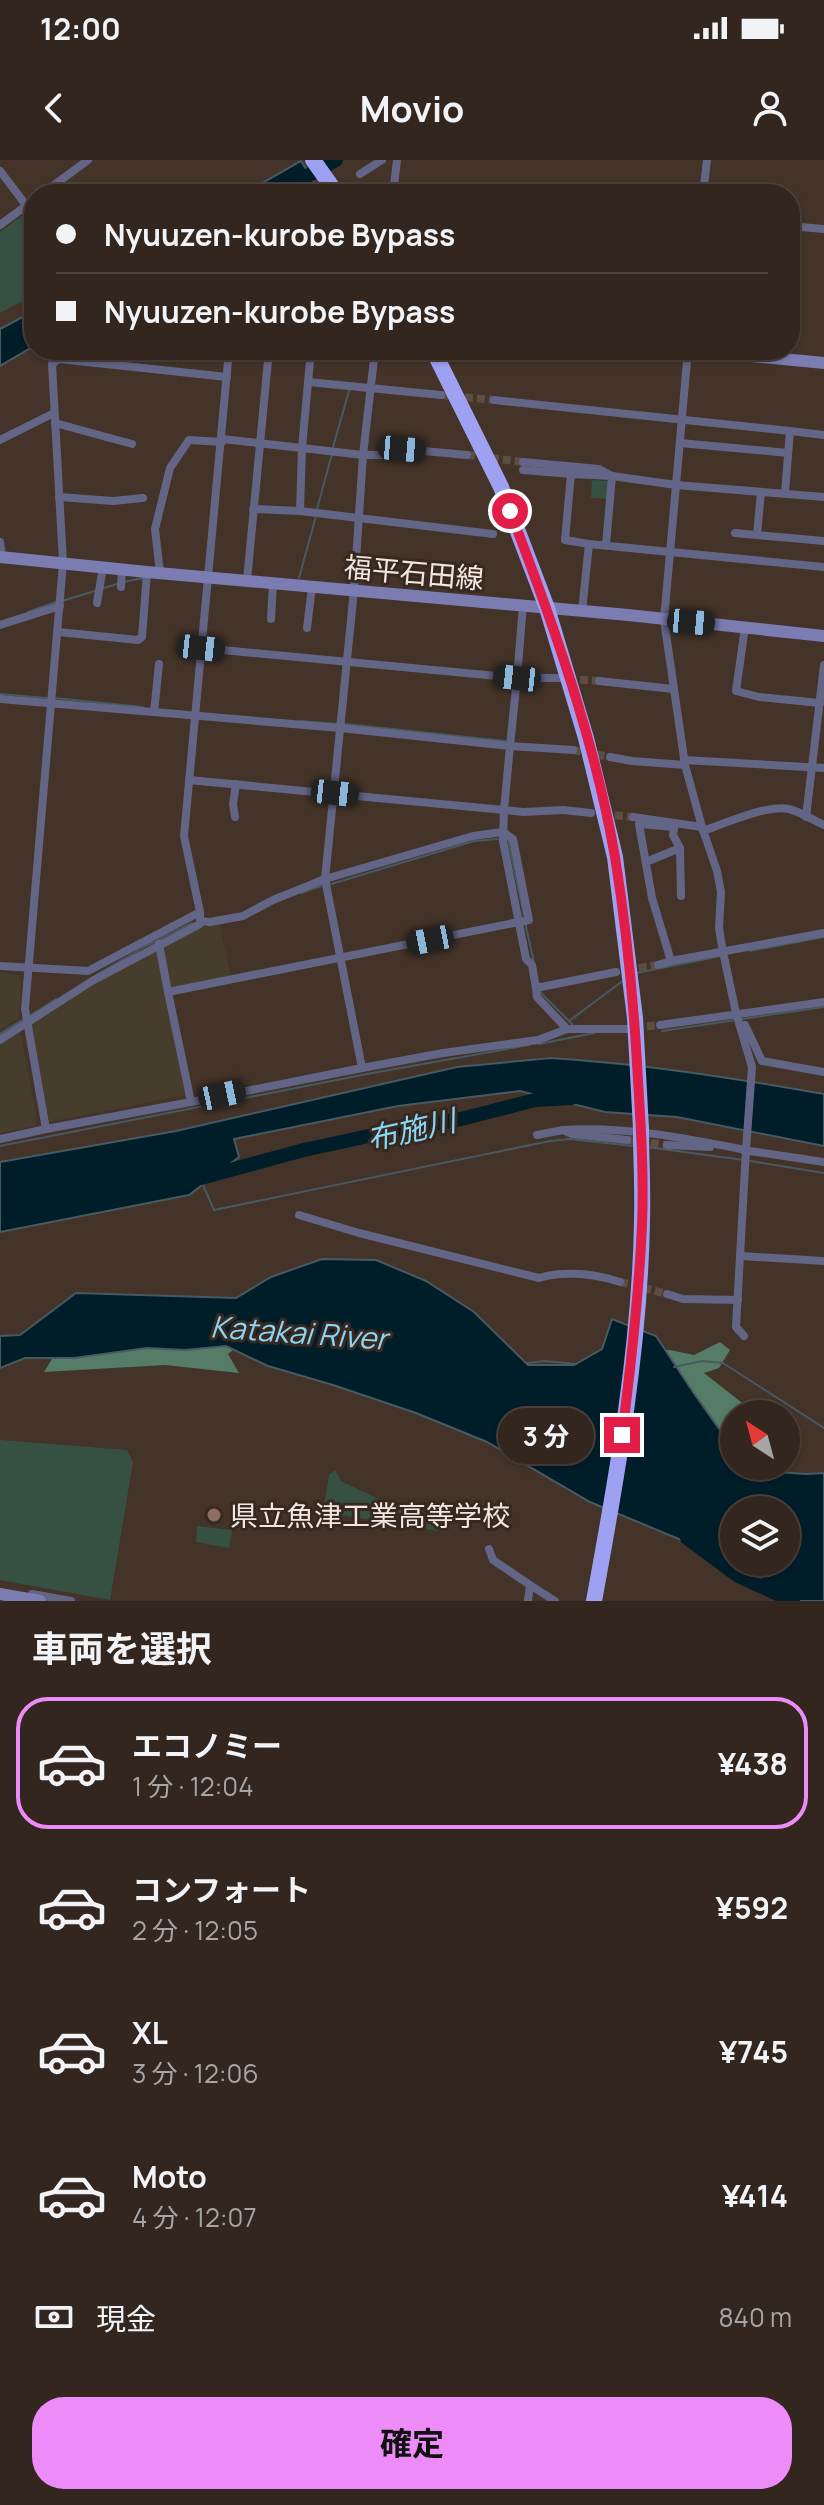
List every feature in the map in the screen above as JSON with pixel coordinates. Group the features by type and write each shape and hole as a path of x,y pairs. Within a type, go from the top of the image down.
{"highway":[{"path":"313,160 330,184"},
{"path":"438,360 501,487 547,608 586,738 615,857 631,1024 642,1222 636,1322 622,1435 594,1601"}],"main road":[{"path":"793,360 824,363"},
{"name":"福平石田線","path":"1,557 824,636"},
{"path":"0,1594 40,1601"}],"street":[{"path":"56,184 88,160"},
{"path":"360,174 382,160"},
{"path":"393,184 397,160"},
{"path":"704,184 707,160"},
{"path":"0,171 24,196"},
{"path":"0,225 24,207"},
{"path":"800,227 824,229"},
{"path":"46,1129 25,1023 27,969 63,563 52,364 58,360"},
{"path":"68,360 227,377"},
{"path":"0,1040 92,981 200,924 184,836 228,360"},
{"path":"247,580 268,360"},
{"path":"300,511 310,360"},
{"path":"362,1068 325,879 374,360"},
{"path":"687,360 664,620 685,762 702,829 717,871 721,892 719,928 723,952 753,1072 736,1327 744,1336"},
{"path":"308,382 441,395"},
{"path":"494,400 824,435"},
{"path":"0,440 55,418 132,444"},
{"path":"785,493 790,431"},
{"path":"58,632 138,640 142,637 154,572 155,529 170,468 189,440 259,443 363,455 387,455 402,449 467,455"},
{"path":"680,443 788,453"},
{"path":"612,476 599,469 523,466 676,485 824,497"},
{"path":"571,474 565,540 824,567"},
{"path":"606,545 612,476"},
{"path":"757,535 761,492"},
{"path":"59,497 113,501 143,498"},
{"path":"253,509 300,511 493,534"},
{"path":"735,533 824,541"},
{"path":"0,542 1,557"},
{"path":"582,611 589,544"},
{"path":"97,603 103,567"},
{"path":"121,587 122,569"},
{"path":"271,619 273,583"},
{"path":"307,628 312,586"},
{"path":"523,605 503,832 526,959 532,965 537,997 567,1029"},
{"path":"0,625 60,606"},
{"path":"745,627 736,691 759,697 820,703"},
{"path":"201,648 517,678 559,678"},
{"path":"154,712 159,664"},
{"path":"806,817 824,665"},
{"path":"599,681 673,689"},
{"path":"0,699 573,750"},
{"path":"610,757 632,761 824,768"},
{"path":"189,780 524,812 542,809 591,813"},
{"path":"235,817 236,784"},
{"path":"633,817 702,829 745,816 788,809 824,825"},
{"path":"671,961 652,898 639,824 674,824"},
{"path":"674,824 673,835 680,848 681,896"},
{"path":"200,917 210,922 243,916 325,879 473,836 503,832"},
{"path":"646,862 680,848"},
{"path":"0,966 88,971 200,917"},
{"path":"168,992 519,923"},
{"path":"658,965 824,933"},
{"path":"159,944 191,1102"},
{"path":"536,988 616,972"},
{"path":"660,1025 824,1002"},
{"path":"0,1139 443,1053 538,1040 567,1029 631,1024"},
{"path":"740,1026 745,1025 762,1061 824,1072"},
{"path":"537,1135 563,1130 610,1129 746,1146 824,1162"},
{"path":"563,1130 572,1134 636,1134"},
{"path":"667,1145 746,1146"},
{"path":"299,1215 539,1278 555,1273 609,1278 620,1282"},
{"path":"741,1256 824,1261"},
{"path":"667,1294 683,1299 738,1300"},
{"path":"489,1549 493,1560 555,1601"},
{"path":"528,1601 530,1585"},
{"path":"0,1588 71,1601"}],"shaded area":[{"path":"219,923 231,976 171,989 162,944 194,929"},
{"path":"157,949 185,1095 49,1122 31,1025 93,984"},
{"path":"0,972 18,975 21,980 19,1018 0,1030"},
{"path":"19,1032 37,1119 35,1126 0,1133 0,1043"}],"green space":[{"path":"24,214 24,300 0,313 0,232"},
{"path":"592,480 609,481 608,499 591,498"},
{"path":"64,1339 244,1341 228,1354 239,1373 165,1365 44,1372"},
{"path":"720,1342 730,1350 719,1368 704,1373 738,1400 720,1400 720,1432 710,1437 640,1349 694,1355"},
{"path":"0,1440 127,1450 133,1462 110,1600 0,1580"},
{"path":"335,1470 341,1481 447,1532 323,1512 329,1475"},
{"path":"197,1526 232,1530 229,1548 196,1542"}],"water":[{"path":"301,161 315,184 261,184"},
{"path":"24,316 24,352 0,366 0,329"},
{"path":"551,1058 688,1072 824,1094 824,1146 677,1117 605,1112 520,1091 398,1106 234,1139 239,1157 189,1195 0,1232 0,1162 176,1131 457,1067"},
{"path":"322,1259 376,1260 426,1281 474,1312 528,1365 574,1365 602,1349 612,1319 656,1336 720,1430 720,1480 800,1480 800,1474 824,1473 824,1601 787,1601 756,1576 800,1576 800,1496 720,1496 720,1556 590,1502 487,1442 416,1413 268,1366 226,1346 185,1350 147,1348 74,1358 25,1358 0,1368 0,1336 20,1335 76,1293 236,1298 271,1277"}],"waterway":[{"path":"293,184 336,160"},
{"path":"333,447 349,391"},
{"path":"317,509 332,454"},
{"path":"299,578 316,516"},
{"path":"123,582 144,578"},
{"path":"104,588 117,584"},
{"path":"62,601 98,590"},
{"path":"28,612 56,602"},
{"path":"0,694 47,698"},
{"path":"54,698 143,707"},
{"path":"301,721 338,724"},
{"path":"345,724 505,741"},
{"path":"328,885 474,841 499,839"},
{"path":"508,840 524,916"},
{"path":"301,893 321,886"},
{"path":"525,922 534,963"},
{"path":"96,975 192,923"},
{"path":"750,951 824,937"},
{"path":"637,973 721,956"},
{"path":"569,1021 624,980"},
{"path":"540,992 572,1024"},
{"path":"31,1015 56,999"},
{"path":"742,1019 824,1007"},
{"path":"0,1034 22,1020"},
{"path":"662,1031 736,1020"},
{"path":"539,1044 594,1033"},
{"path":"0,1146 529,1045"},
{"name":"布施川","path":"201,1178 304,1150 387,1132 461,1119 535,1100 571,1098"},
{"path":"203,1185 214,1210 550,1141 570,1139 633,1146"},
{"path":"647,1147 744,1160"},
{"path":"750,1161 824,1173"},
{"path":"674,1367 702,1361 723,1363 824,1428"},
{"path":"527,1363 576,1364"},
{"name":"Katakai River","path":"687,1538 738,1576 793,1601"}],"tunnel":[{"path":"441,395 494,400"},
{"path":"467,455 523,462"},
{"path":"568,679 599,681"},
{"path":"573,750 610,757"},
{"path":"603,814 633,817"},
{"path":"627,970 658,965"},
{"path":"635,1028 660,1025"},
{"path":"627,1140 667,1145"},
{"path":"620,1282 667,1294"}],"place":[{"name":"県立魚津工業高等学校","path":"214,1515"}],"route":[{"path":"510,511 547,608 586,738 615,857 628,958 635,1018 641,1129 642,1222 636,1322 622,1435"}]}
